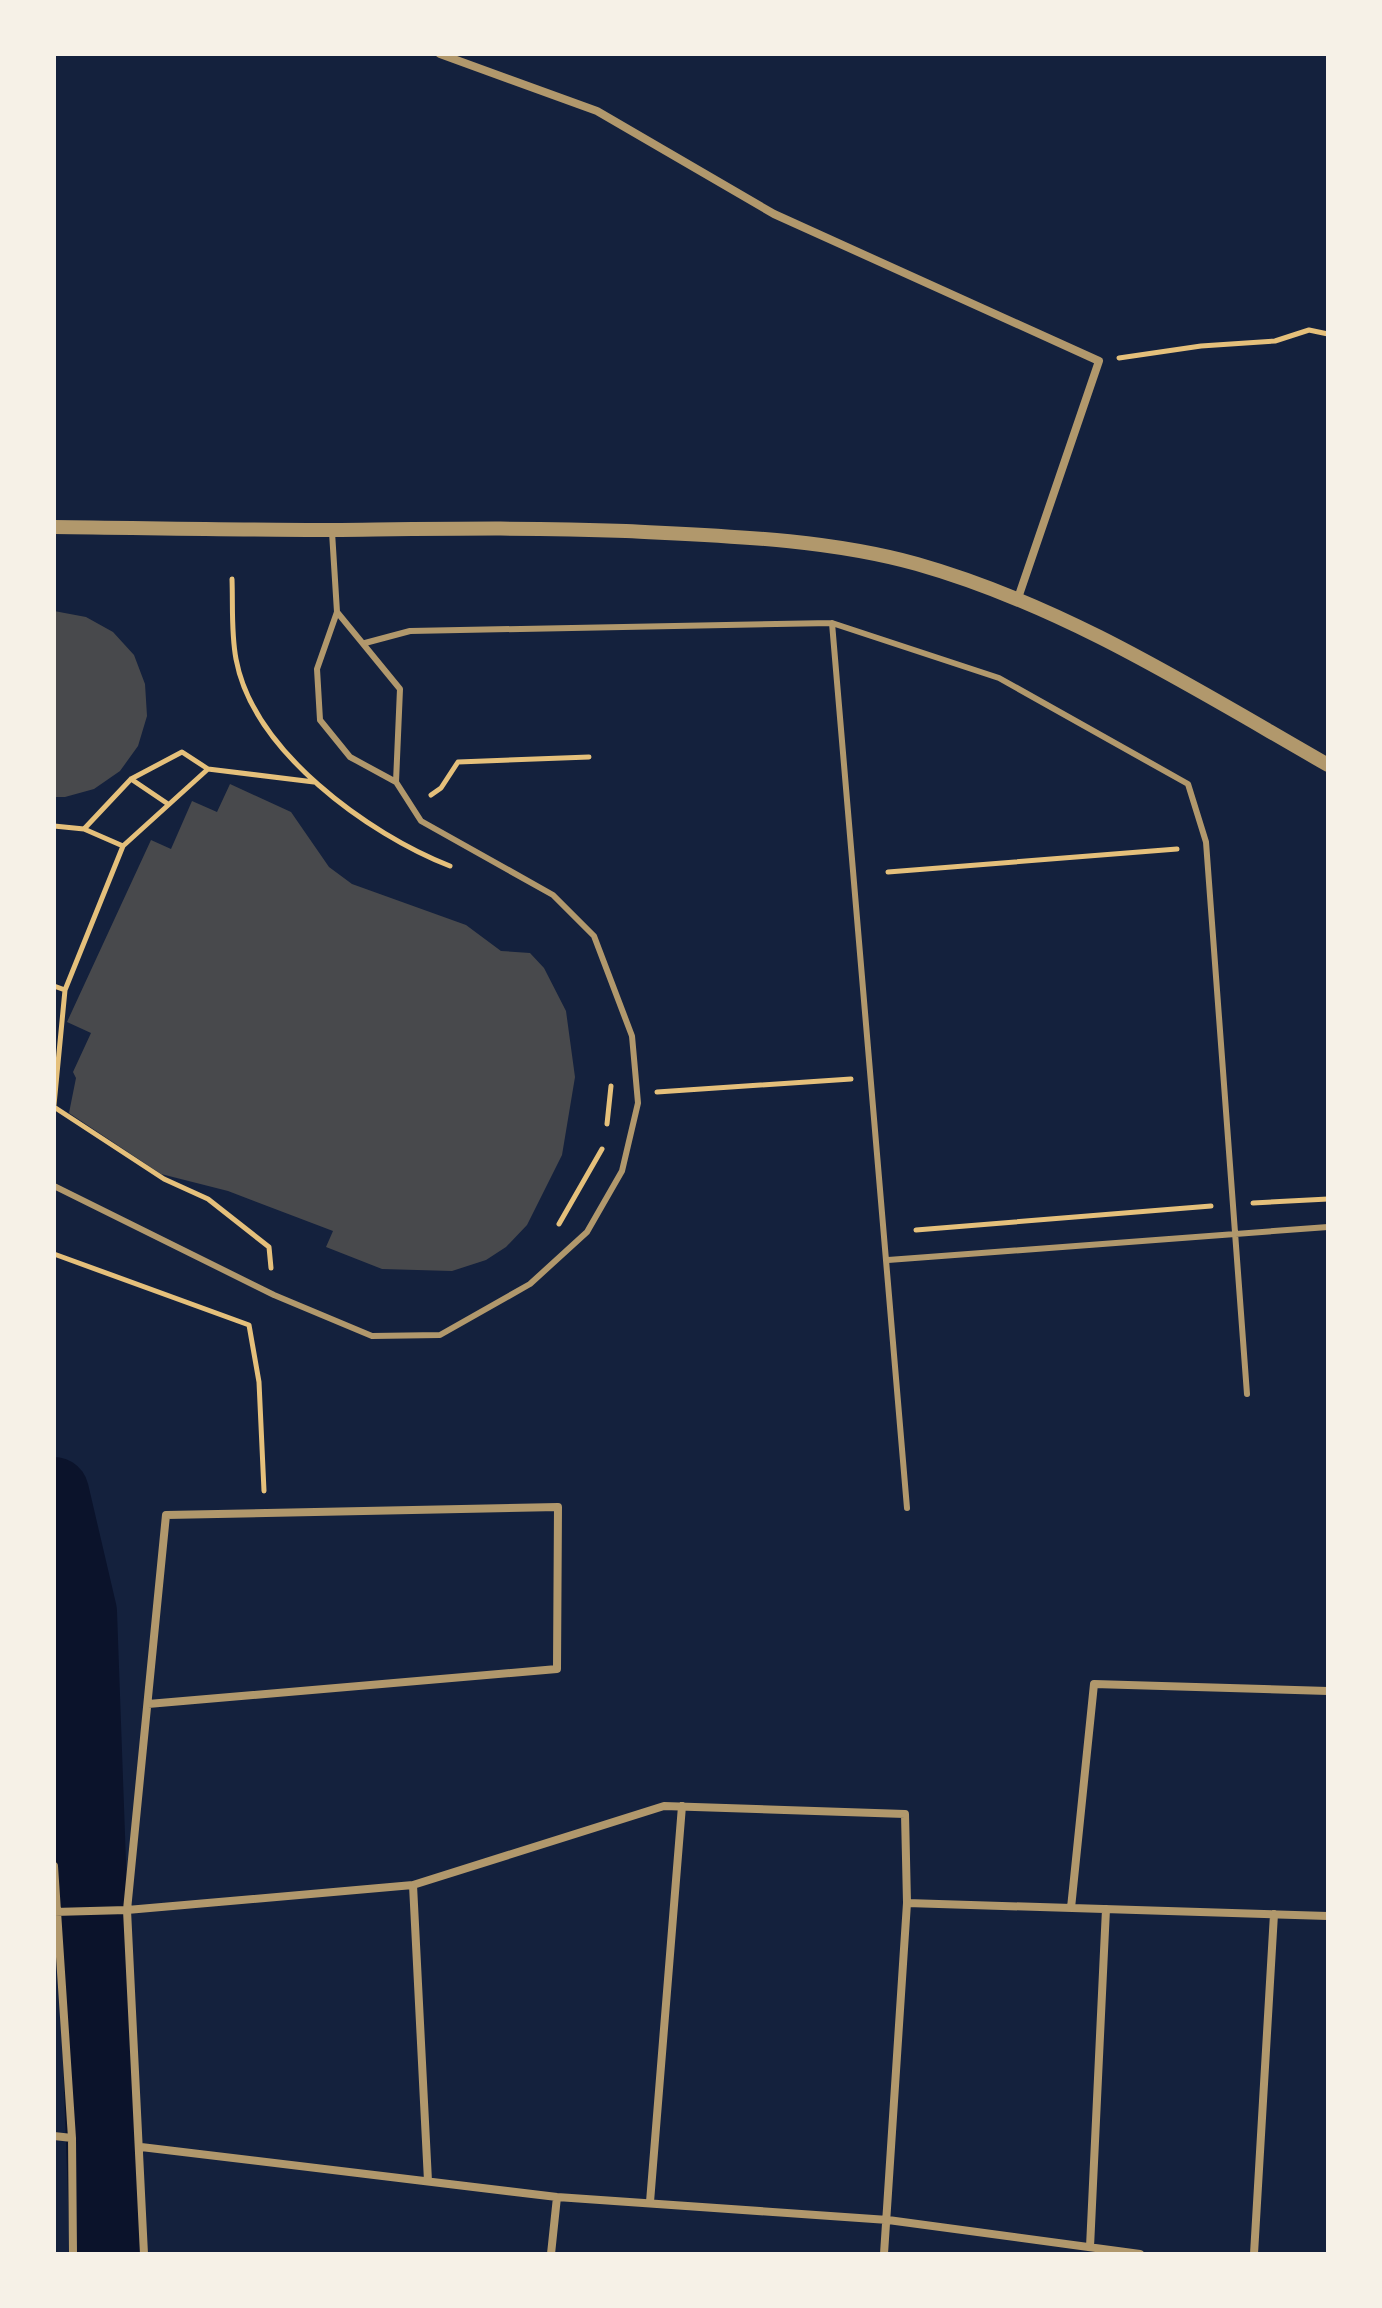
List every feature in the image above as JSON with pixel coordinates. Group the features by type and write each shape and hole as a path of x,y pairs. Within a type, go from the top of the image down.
{"street":[{"path":"440,54 597,111 774,214 1099,361 1018,598"},
{"path":"54,527 332,530 523,527 736,536 843,550 915,564 1018,598 1104,637 1328,765"},
{"path":"144,2254 127,1910 166,1515 558,1507 557,1669 148,1704"},
{"path":"1071,1908 1094,1684 1328,1691"},
{"path":"54,1912 127,1910 413,1885 664,1806 905,1814 907,1903 884,2254"},
{"path":"650,2202 682,1806"},
{"path":"54,1866 54,1912 72,2138 73,2254"},
{"path":"413,1885 428,2181"},
{"path":"907,1903 1328,1916"},
{"path":"1090,2247 1106,1909"},
{"path":"1254,2254 1274,1914"},
{"path":"54,2136 72,2138"},
{"path":"141,2147 557,2197 888,2220 1140,2254"},
{"path":"551,2254 557,2197"}],"lane":[{"path":"54,1186 274,1295 372,1336 440,1335 530,1284 587,1232 622,1171 638,1094 632,1036 594,936 553,895 421,821 396,782 350,757 320,720 317,669 337,612 332,530"},
{"path":"337,612 400,689 396,782"},
{"path":"365,643 410,631 832,623 999,678 1188,784 1206,842 1247,1394"},
{"path":"832,623 907,1508"},
{"path":"888,1260 1328,1227"}],"path":[{"path":"1099,361 1201,346 1275,341 1309,330 1328,334"},
{"path":"232,579 236,660 262,724 314,782 407,850 460,870"},
{"path":"84,829 131,779 182,752 208,769 314,782"},
{"path":"380,829 441,788 458,762 589,757"},
{"path":"208,769 123,846 65,990 54,1106 164,1179 208,1199 269,1247 274,1295"},
{"path":"131,779 168,804"},
{"path":"54,826 84,829 123,846"},
{"path":"888,872 1177,849"},
{"path":"54,986 65,990"},
{"path":"611,1095 871,1078"},
{"path":"605,1134 611,1079"},
{"path":"553,1235 603,1147"},
{"path":"916,1230 1328,1199"},
{"path":"54,1254 249,1325 259,1382 265,1513"}],"building":[{"path":"54,611 86,617 113,632 134,655 145,684 147,716 138,746 120,771 94,789 65,797 54,797"},
{"path":"230,784 291,812 329,867 352,884 466,925 501,951 530,953 544,968 566,1011 575,1077 562,1155 527,1225 506,1247 486,1260 452,1271 382,1269 326,1247 333,1231 228,1191 161,1174 69,1113 76,1078 73,1072 91,1033 67,1022 151,840 171,849 192,801 217,812"}],"waterway":[{"path":"54,1492 82,1612 105,2254"}]}
